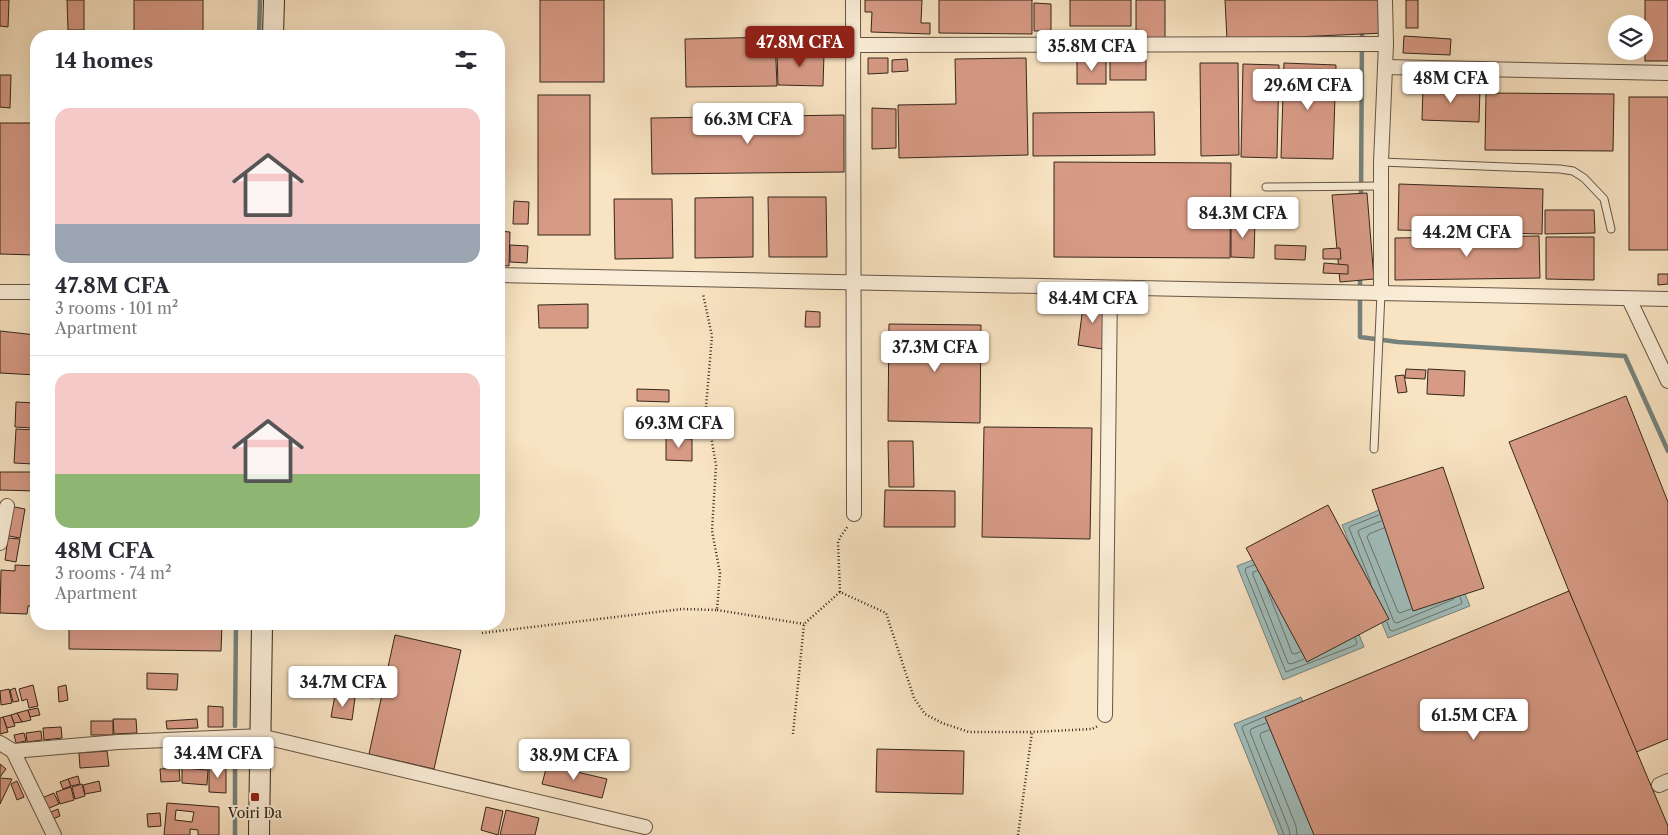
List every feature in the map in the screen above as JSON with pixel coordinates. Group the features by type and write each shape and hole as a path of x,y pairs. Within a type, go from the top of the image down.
{"street":[{"path":"273,30 274,0"},
{"path":"853,0 854,514"},
{"path":"1381,293 1376,186 1381,162 1386,44 1385,0"},
{"path":"854,44 1386,44"},
{"path":"1385,67 1668,73"},
{"path":"505,276 1668,299"},
{"path":"1105,715 1110,288"},
{"path":"0,292 30,292"},
{"path":"1629,299 1668,381"},
{"path":"0,542 7,506"},
{"path":"258,835 262,630"},
{"path":"13,751 118,742 260,736 645,826"},
{"path":"0,743 13,751 54,835"}],"lane":[{"path":"1381,162 1573,171 1584,178 1604,199 1611,229"},
{"path":"1266,187 1376,186"},
{"path":"1374,449 1381,293"}],"path":[{"path":"700,280 712,336 706,407 716,465 712,531 720,572 717,610"},
{"path":"840,592 838,542 854,514"},
{"path":"793,734 804,624 840,592"},
{"path":"840,592 886,613 914,698 925,714 942,723 969,732 1032,732 1092,729 1101,724 1105,715"},
{"path":"482,633 682,609 717,610 804,624"},
{"path":"1018,835 1032,732"}],"water":[{"path":"1424,492 1470,606 1388,638 1342,525"},
{"path":"1319,534 1364,647 1283,680 1237,566"},
{"path":"1301,697 1357,835 1279,835 1234,724"}],"building":[{"path":"0,0 9,0 8,27 0,26"},
{"path":"67,0 84,0 84,30 68,30"},
{"path":"134,0 203,0 203,30 134,30"},
{"path":"540,0 604,0 604,82 540,82"},
{"path":"865,0 922,0 921,23 930,23 930,34 871,32 872,12 865,12"},
{"path":"939,0 1032,0 1032,34 939,33"},
{"path":"1070,0 1131,0 1131,26 1070,26"},
{"path":"1136,0 1165,0 1165,42 1136,42"},
{"path":"1225,0 1383,0 1385,33 1227,40"},
{"path":"1406,0 1418,0 1418,28 1406,28"},
{"path":"1645,0 1668,0 1668,61 1645,61 1653,60 1653,15 1645,15"},
{"path":"1034,3 1051,4 1051,31 1034,31"},
{"path":"1404,36 1451,39 1450,55 1403,53"},
{"path":"775,37 777,86 686,87 685,39"},
{"path":"785,48 817,50 817,54 824,54 823,86 778,85 777,52 785,52"},
{"path":"868,58 888,58 888,73 868,74"},
{"path":"1026,58 1028,155 899,158 898,105 956,104 955,59"},
{"path":"907,59 908,71 892,72 892,60"},
{"path":"1077,60 1106,60 1106,84 1077,84"},
{"path":"1110,60 1146,60 1146,80 1110,80"},
{"path":"1200,63 1238,63 1239,155 1201,156"},
{"path":"1284,63 1336,65 1333,159 1281,158"},
{"path":"1243,64 1279,65 1277,158 1241,157"},
{"path":"0,75 11,75 10,108 0,107"},
{"path":"1423,87 1480,88 1479,122 1422,120"},
{"path":"1486,93 1614,94 1613,151 1485,150"},
{"path":"538,95 590,95 590,235 538,235"},
{"path":"1629,97 1668,97 1668,250 1629,250"},
{"path":"872,108 896,109 896,148 872,149"},
{"path":"1154,112 1155,155 1033,156 1033,113"},
{"path":"844,115 844,172 652,174 651,118"},
{"path":"0,123 30,123 30,255 0,254"},
{"path":"1054,162 1231,163 1230,258 1054,257"},
{"path":"1399,184 1543,189 1542,234 1398,230"},
{"path":"1367,193 1374,279 1340,282 1332,195"},
{"path":"753,197 753,257 695,258 695,198"},
{"path":"768,197 826,197 827,257 769,257"},
{"path":"614,199 672,199 673,258 615,259"},
{"path":"514,201 529,202 528,224 513,224"},
{"path":"1545,210 1594,210 1595,233 1545,234"},
{"path":"1231,221 1255,222 1254,258 1231,257"},
{"path":"505,232 510,232 509,266 505,266"},
{"path":"1539,236 1540,278 1395,280 1395,238"},
{"path":"1546,237 1594,237 1594,280 1546,279"},
{"path":"510,245 528,246 527,263 510,262"},
{"path":"1275,245 1306,246 1305,260 1275,259"},
{"path":"1340,248 1341,259 1323,259 1323,249"},
{"path":"1324,263 1348,265 1348,274 1323,273"},
{"path":"1658,274 1668,274 1668,284 1658,285"},
{"path":"1084,299 1108,303 1102,349 1078,345"},
{"path":"588,304 588,328 539,328 538,305"},
{"path":"806,311 820,312 820,327 805,327"},
{"path":"889,324 981,325 980,423 888,421"},
{"path":"0,331 30,334 30,375 0,373"},
{"path":"1406,369 1426,370 1425,379 1405,378"},
{"path":"1428,369 1465,371 1464,396 1427,394"},
{"path":"1404,375 1407,392 1398,393 1395,376"},
{"path":"637,389 669,390 669,402 637,401"},
{"path":"1626,396 1668,502 1668,739 1634,753 1509,442"},
{"path":"16,402 30,403 30,428 15,427"},
{"path":"673,408 694,410 692,435 671,432"},
{"path":"984,427 1092,428 1090,539 982,537"},
{"path":"16,429 30,430 30,464 14,463"},
{"path":"666,438 692,439 692,461 666,460"},
{"path":"888,441 913,441 914,487 889,487"},
{"path":"1443,467 1484,588 1413,611 1372,490"},
{"path":"0,472 30,472 30,491 0,490"},
{"path":"885,490 955,491 955,527 884,527"},
{"path":"1328,505 1389,619 1307,662 1246,548"},
{"path":"10,506 25,509 20,538 4,535"},
{"path":"8,538 20,539 16,562 5,560"},
{"path":"15,565 30,566 30,606 28,606 27,614 0,613 1,570 15,571"},
{"path":"1569,591 1668,826 1668,835 1314,835 1265,717"},
{"path":"69,630 222,630 221,651 69,649"},
{"path":"395,635 461,650 434,769 369,754"},
{"path":"147,673 178,674 177,690 147,689"},
{"path":"339,675 375,682 373,698 336,692"},
{"path":"33,685 38,706 29,708 27,699 22,701 19,689"},
{"path":"66,685 68,700 59,702 58,687"},
{"path":"15,688 19,701 13,702 10,690"},
{"path":"9,689 12,703 1,705 0,691"},
{"path":"335,695 355,698 352,720 331,717"},
{"path":"208,706 223,707 223,727 208,727"},
{"path":"38,708 40,715 30,717 28,710"},
{"path":"28,710 31,720 22,722 17,713"},
{"path":"17,713 22,722 14,723 11,715"},
{"path":"11,715 15,726 7,728 3,717"},
{"path":"3,717 8,732 0,734 0,718"},
{"path":"113,719 136,719 137,733 114,734"},
{"path":"197,719 198,728 167,729 166,721"},
{"path":"91,721 113,721 113,735 91,735"},
{"path":"61,727 62,738 44,740 43,728"},
{"path":"41,731 42,740 27,742 26,733"},
{"path":"24,733 26,741 16,743 14,735"},
{"path":"199,743 200,756 186,756 185,744"},
{"path":"182,745 183,753 168,753 167,746"},
{"path":"877,749 964,751 963,794 876,792"},
{"path":"107,751 109,766 80,768 79,753"},
{"path":"170,758 199,758 199,767 170,767"},
{"path":"0,764 6,769 0,777"},
{"path":"547,765 607,779 602,798 542,784"},
{"path":"209,766 226,766 226,793 209,792"},
{"path":"179,768 180,781 161,782 160,769"},
{"path":"182,768 208,770 207,785 182,783"},
{"path":"78,776 80,784 71,786 68,779"},
{"path":"0,778 12,779 0,804"},
{"path":"68,779 71,786 63,789 60,782"},
{"path":"17,781 24,797 17,800 11,784"},
{"path":"99,781 101,791 85,794 83,785"},
{"path":"82,784 85,796 75,799 72,787"},
{"path":"71,787 74,800 60,804 56,792"},
{"path":"54,793 59,804 47,809 42,798"},
{"path":"167,803 219,807 219,835 198,835 198,830 190,829 190,835 164,835","holes":["176,810 194,812 192,822 175,820"]},
{"path":"486,807 503,811 498,835 481,830"},
{"path":"58,809 60,816 53,819 51,812"},
{"path":"506,810 539,818 535,835 500,835"},
{"path":"160,813 161,826 148,827 147,814"}],"waterway":[{"path":"259,30 260,0"},
{"path":"1361,199 1362,29"},
{"path":"1360,276 1360,337 1398,342 1625,356 1668,451"},
{"path":"235,726 236,630"},
{"path":"235,744 235,835"}],"place":[{"name":"Voiri Da","path":"255,797"}]}
